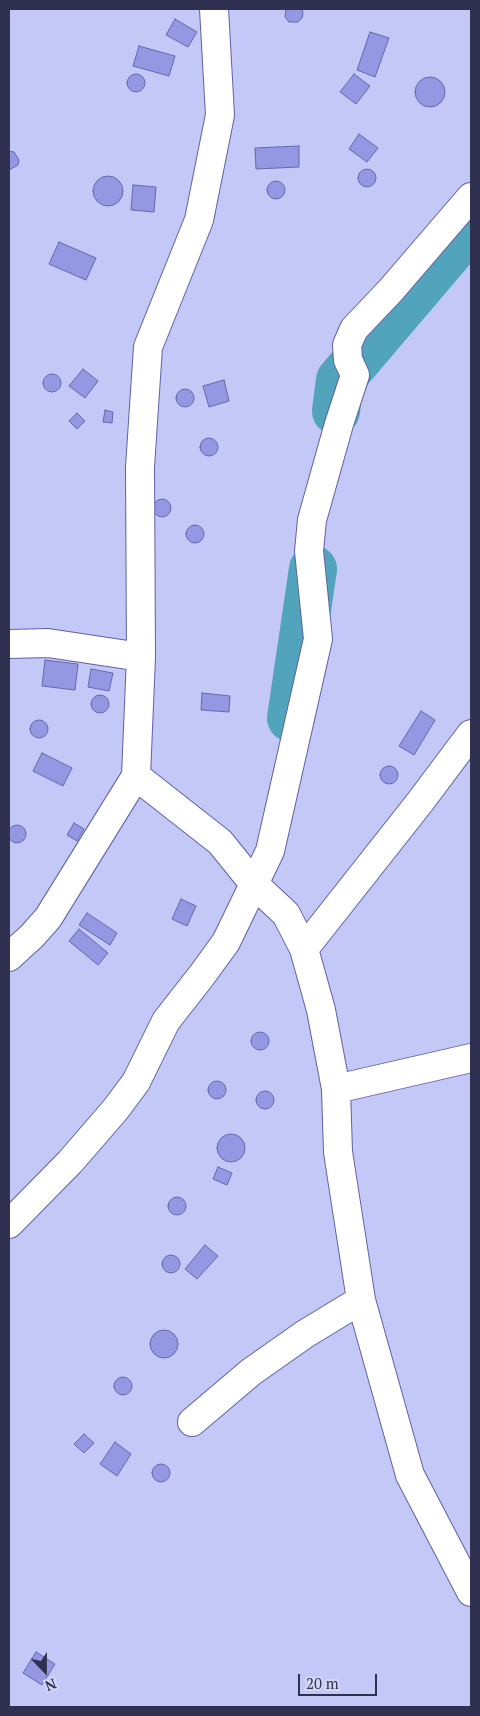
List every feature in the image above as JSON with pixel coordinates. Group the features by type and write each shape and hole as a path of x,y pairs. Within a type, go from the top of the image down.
{"street":[{"path":"9,957 48,918 136,776 141,657 140,467 148,347 199,220 220,115 214,9"},
{"path":"9,1224 70,1162 116,1110 136,1082 166,1021 226,942 270,850 318,639 309,551 312,520 338,424 355,376 348,360 347,345 354,329 392,290 471,197"},
{"path":"9,644 48,643 141,657"},
{"path":"304,949 471,734"},
{"path":"136,776 220,842 254,884 286,914 304,949 321,1010 336,1089 338,1152 361,1300 410,1475 471,1592"},
{"path":"336,1089 471,1058"},
{"path":"192,1422 258,1367 305,1334 361,1300"}],"building":[{"path":"286,9 302,9 302,18 298,22 289,22 285,17"},
{"path":"175,19 197,32 188,47 166,35"},
{"path":"370,32 389,38 375,77 357,70"},
{"path":"139,46 175,56 169,76 133,66"},
{"path":"132,74 140,74 145,79 143,90 132,92 127,87 127,79"},
{"path":"354,74 370,86 356,104 340,92"},
{"path":"430,77 440,82 445,92 440,102 430,107 420,102 415,92 420,82"},
{"path":"359,134 378,148 367,162 349,149"},
{"path":"299,146 299,167 256,169 255,148"},
{"path":"9,151 14,152 19,160 18,165 11,169 9,169"},
{"path":"363,169 371,169 376,174 374,185 363,187 358,182 358,174"},
{"path":"108,176 118,181 123,191 118,201 108,206 98,201 93,191 98,181"},
{"path":"272,181 280,181 285,186 283,197 272,199 267,194 267,186"},
{"path":"133,185 156,187 154,212 131,210"},
{"path":"59,242 96,258 86,280 49,264"},
{"path":"83,369 98,381 85,398 69,386"},
{"path":"52,374 58,377 61,383 58,389 52,392 46,389 43,383 46,377"},
{"path":"224,380 229,401 209,407 203,386"},
{"path":"185,389 191,392 194,398 191,404 185,407 179,404 176,398 179,392"},
{"path":"105,410 113,412 112,423 103,422"},
{"path":"77,413 85,421 77,429 69,421"},
{"path":"209,438 215,441 218,447 215,453 209,456 203,453 200,447 203,441"},
{"path":"162,499 168,502 171,508 168,514 162,517 156,514 153,508 156,502"},
{"path":"195,525 201,528 204,534 201,540 195,543 189,540 186,534 189,528"},
{"path":"45,660 78,664 75,690 42,686"},
{"path":"91,669 113,673 109,691 88,687"},
{"path":"202,693 230,696 229,712 201,710"},
{"path":"100,695 106,698 109,704 106,710 100,713 94,710 91,704 94,698"},
{"path":"421,711 435,720 414,755 399,746"},
{"path":"39,720 45,723 48,729 45,735 39,738 33,735 30,729 33,723"},
{"path":"42,753 72,768 63,786 33,771"},
{"path":"389,766 395,769 398,775 395,781 389,784 383,781 380,775 383,769"},
{"path":"74,823 84,829 77,841 67,835"},
{"path":"17,825 23,828 26,834 23,840 17,843 11,840 8,834 11,828"},
{"path":"181,899 196,906 187,926 172,919"},
{"path":"87,913 117,933 110,945 79,925"},
{"path":"79,929 108,953 98,965 69,941"},
{"path":"260,1032 266,1035 269,1041 266,1047 260,1050 254,1047 251,1041 254,1035"},
{"path":"217,1081 223,1084 226,1090 223,1096 217,1099 211,1096 208,1090 211,1084"},
{"path":"265,1091 271,1094 274,1100 271,1106 265,1109 259,1106 256,1100 259,1094"},
{"path":"231,1134 241,1138 245,1148 241,1158 231,1162 221,1158 217,1148 221,1138"},
{"path":"218,1167 232,1173 227,1185 213,1179"},
{"path":"177,1197 183,1200 186,1206 183,1212 177,1215 171,1212 168,1206 171,1200"},
{"path":"205,1245 218,1256 197,1279 185,1269"},
{"path":"171,1255 177,1258 180,1264 177,1270 171,1273 165,1270 162,1264 165,1258"},
{"path":"164,1330 174,1334 178,1344 174,1354 164,1358 154,1354 150,1344 154,1334"},
{"path":"123,1377 129,1380 132,1386 129,1392 123,1395 117,1392 114,1386 117,1380"},
{"path":"84,1434 94,1443 84,1453 74,1444"},
{"path":"115,1442 131,1454 117,1476 100,1464"},
{"path":"161,1464 167,1467 170,1473 167,1479 161,1482 155,1479 152,1473 155,1467"},
{"path":"36,1652 55,1664 42,1685 23,1673"}],"waterway":[{"path":"336,411 340,380 471,226"},
{"path":"291,718 313,569"}]}
